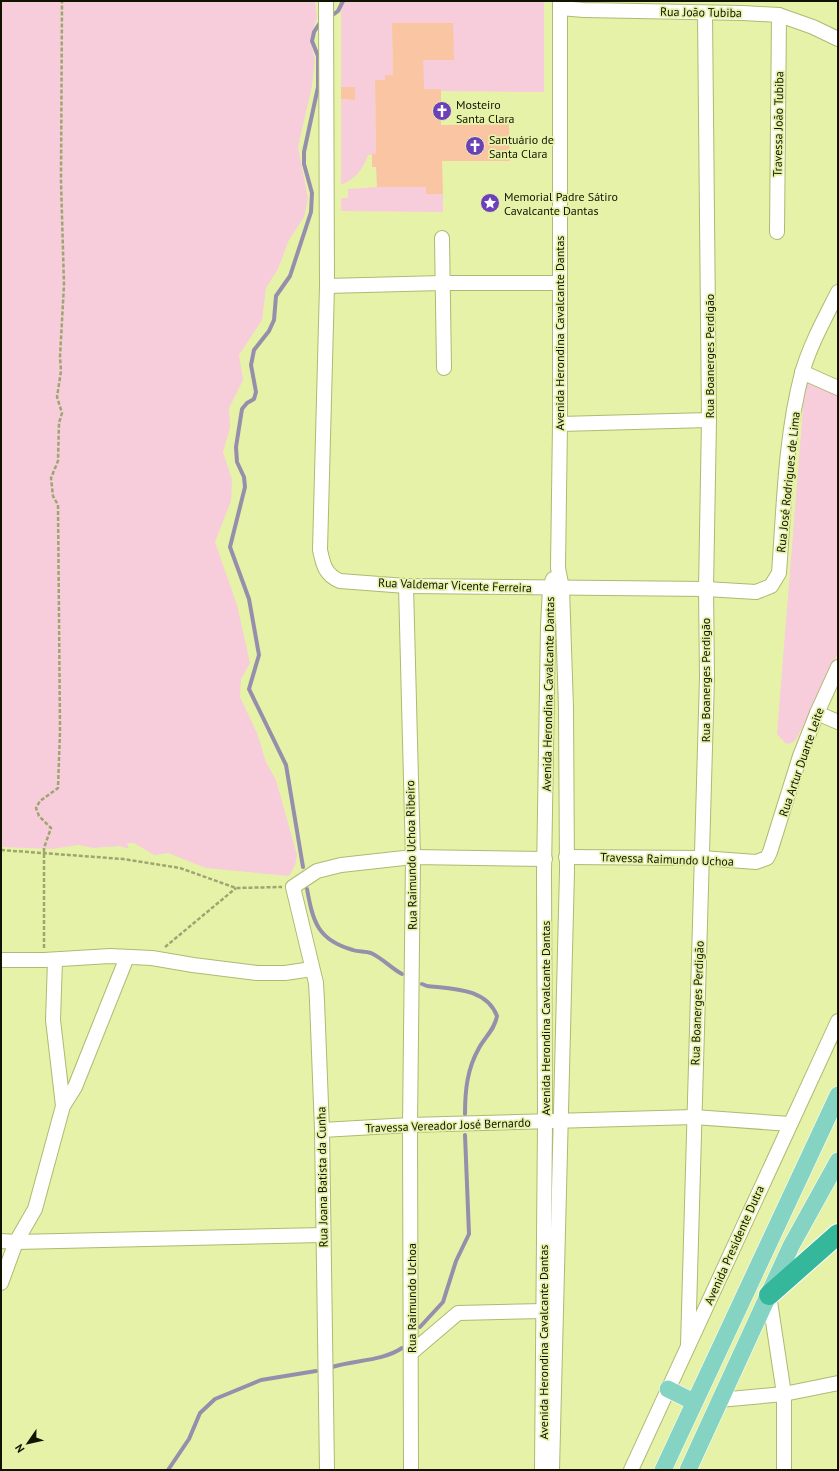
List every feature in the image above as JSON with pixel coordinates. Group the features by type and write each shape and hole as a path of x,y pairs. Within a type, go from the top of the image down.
{"highway":[{"path":"769,1295 838,1234"}],"main road":[{"path":"663,1470 838,1095"},
{"path":"688,1470 781,1267 838,1161"},
{"path":"668,1389 694,1402"}],"street":[{"name":"Rua Valdemar Vicente Ferreira","path":"326,1 327,286 320,550 324,568 333,578 340,581 406,586 706,589"},
{"name":"Rua João Tubiba","path":"560,4 584,10 779,15 813,27 838,39"},
{"name":"Avenida Herondina Cavalcante Dantas","path":"542,1470 545,1122 545,866 558,568 560,424 560,4"},
{"name":"Rua Boanerges Perdigão","path":"688,1346 707,677 706,589 709,420 705,12"},
{"name":"Travessa João Tubiba","path":"777,232 779,15"},
{"path":"442,238 444,368"},
{"path":"327,286 442,283 559,283"},
{"name":"Rua José Rodrigues de Lima","path":"706,589 756,592 771,586 777,578 790,432 802,372 814,340 838,292"},
{"path":"802,372 838,388"},
{"path":"560,424 709,420"},
{"name":"Rua Raimundo Uchoa Ribeiro","path":"406,586 413,857 410,1125"},
{"name":"Avenida Herondina Cavalcante Dantas","path":"552,1470 567,871 566,708 556,588"},
{"name":"Rua Artur Duarte Leite","path":"767,858 800,756 817,713 838,667"},
{"path":"817,713 838,722"},
{"path":"293,887 307,876 329,867 413,857 545,866 567,871"},
{"name":"Travessa Raimundo Uchoa","path":"566,857 702,858 756,862 767,858"},
{"name":"Rua Joana Batista da Cunha","path":"293,887 316,983 322,1130 327,1470"},
{"path":"1,960 50,960 110,956 152,958 257,973 285,974 312,969"},
{"path":"1,1283 16,1242 35,1209 63,1106 75,1088 127,957"},
{"path":"50,960 53,1020 63,1106"},
{"name":"Avenida Presidente Dutra","path":"631,1470 838,1021"},
{"name":"Travessa Vereador José Bernardo","path":"322,1130 410,1125 694,1117 790,1124"},
{"name":"Rua Raimundo Uchoa","path":"410,1125 412,1470"},
{"path":"1,1241 16,1242 323,1235"},
{"path":"769,1295 784,1394 784,1470"},
{"path":"411,1353 458,1313 543,1311"},
{"path":"719,1400 784,1394 838,1383"}],"path":[{"path":"50,960 44,852 50,828 39,816 36,808 40,801 58,788 60,731 58,505 53,496 51,478 58,462 59,423 62,413 57,397 61,372 60,357 64,285 61,181 62,1"},
{"path":"1,850 123,859 180,868 236,888 293,887"},
{"path":"152,958 236,888"}],"shaded area":[{"path":"1,1 315,1 317,17 310,40 315,59 312,86 298,147 308,198 304,217 289,240 278,269 266,288 262,320 239,355 243,380 229,408 230,428 223,452 232,480 231,501 215,542 237,605 250,663 241,679 240,697 257,733 266,762 276,780 297,855 295,865 289,876 206,868 168,853 154,855 134,843 127,843 129,849 120,846 93,848 79,845 52,849 1,847"},
{"path":"341,1 544,1 544,92 441,91 441,89 416,89 416,74 423,74 423,60 453,23 392,23 393,75 385,75 385,80 375,80 376,154 368,155 364,165 358,173 341,185 341,99 354,100 341,87"},
{"path":"377,187 426,187 426,194 443,194 443,212 341,211 341,198 348,198 348,189"},
{"path":"807,381 838,393 838,653 797,738 794,742 786,744 777,734 805,383"}],"building":[{"path":"392,23 453,23 454,60 423,60 424,89 441,89 441,125 509,124 510,161 442,161 443,194 426,194 426,187 377,187 376,167 372,167 372,154 376,154 375,80 385,80 385,75 393,75"},
{"path":"341,87 355,87 355,100 341,99"}],"waterway":[{"path":"330,17 338,11 343,1"},
{"path":"303,867 286,765 249,689 259,655 249,599 230,547 245,487 244,477 237,462 236,447 242,409 247,403 254,399 256,392 251,365 254,350 269,331 274,320 276,296 290,276 311,212 312,193 304,164 304,152 318,87 318,56 312,41 314,32 321,21"},
{"path":"307,889 315,920 324,935 331,941 341,946 355,951 371,953 402,974"},
{"path":"422,984 427,986 458,989 477,995 492,1007 497,1016 490,1033 479,1048 469,1072 466,1089 465,1114"},
{"path":"420,1327 443,1302 456,1261 469,1234 465,1135"},
{"path":"332,1367 377,1358 402,1348"},
{"path":"168,1470 189,1439 200,1413 215,1399 261,1380 316,1371"}],"place":[{"name":"Mosteiro Santa Clara","path":"442,111"},
{"name":"Santuário de Santa Clara","path":"475,146"},
{"name":"Memorial Padre Sátiro Cavalcante Dantas","path":"490,203"}]}
